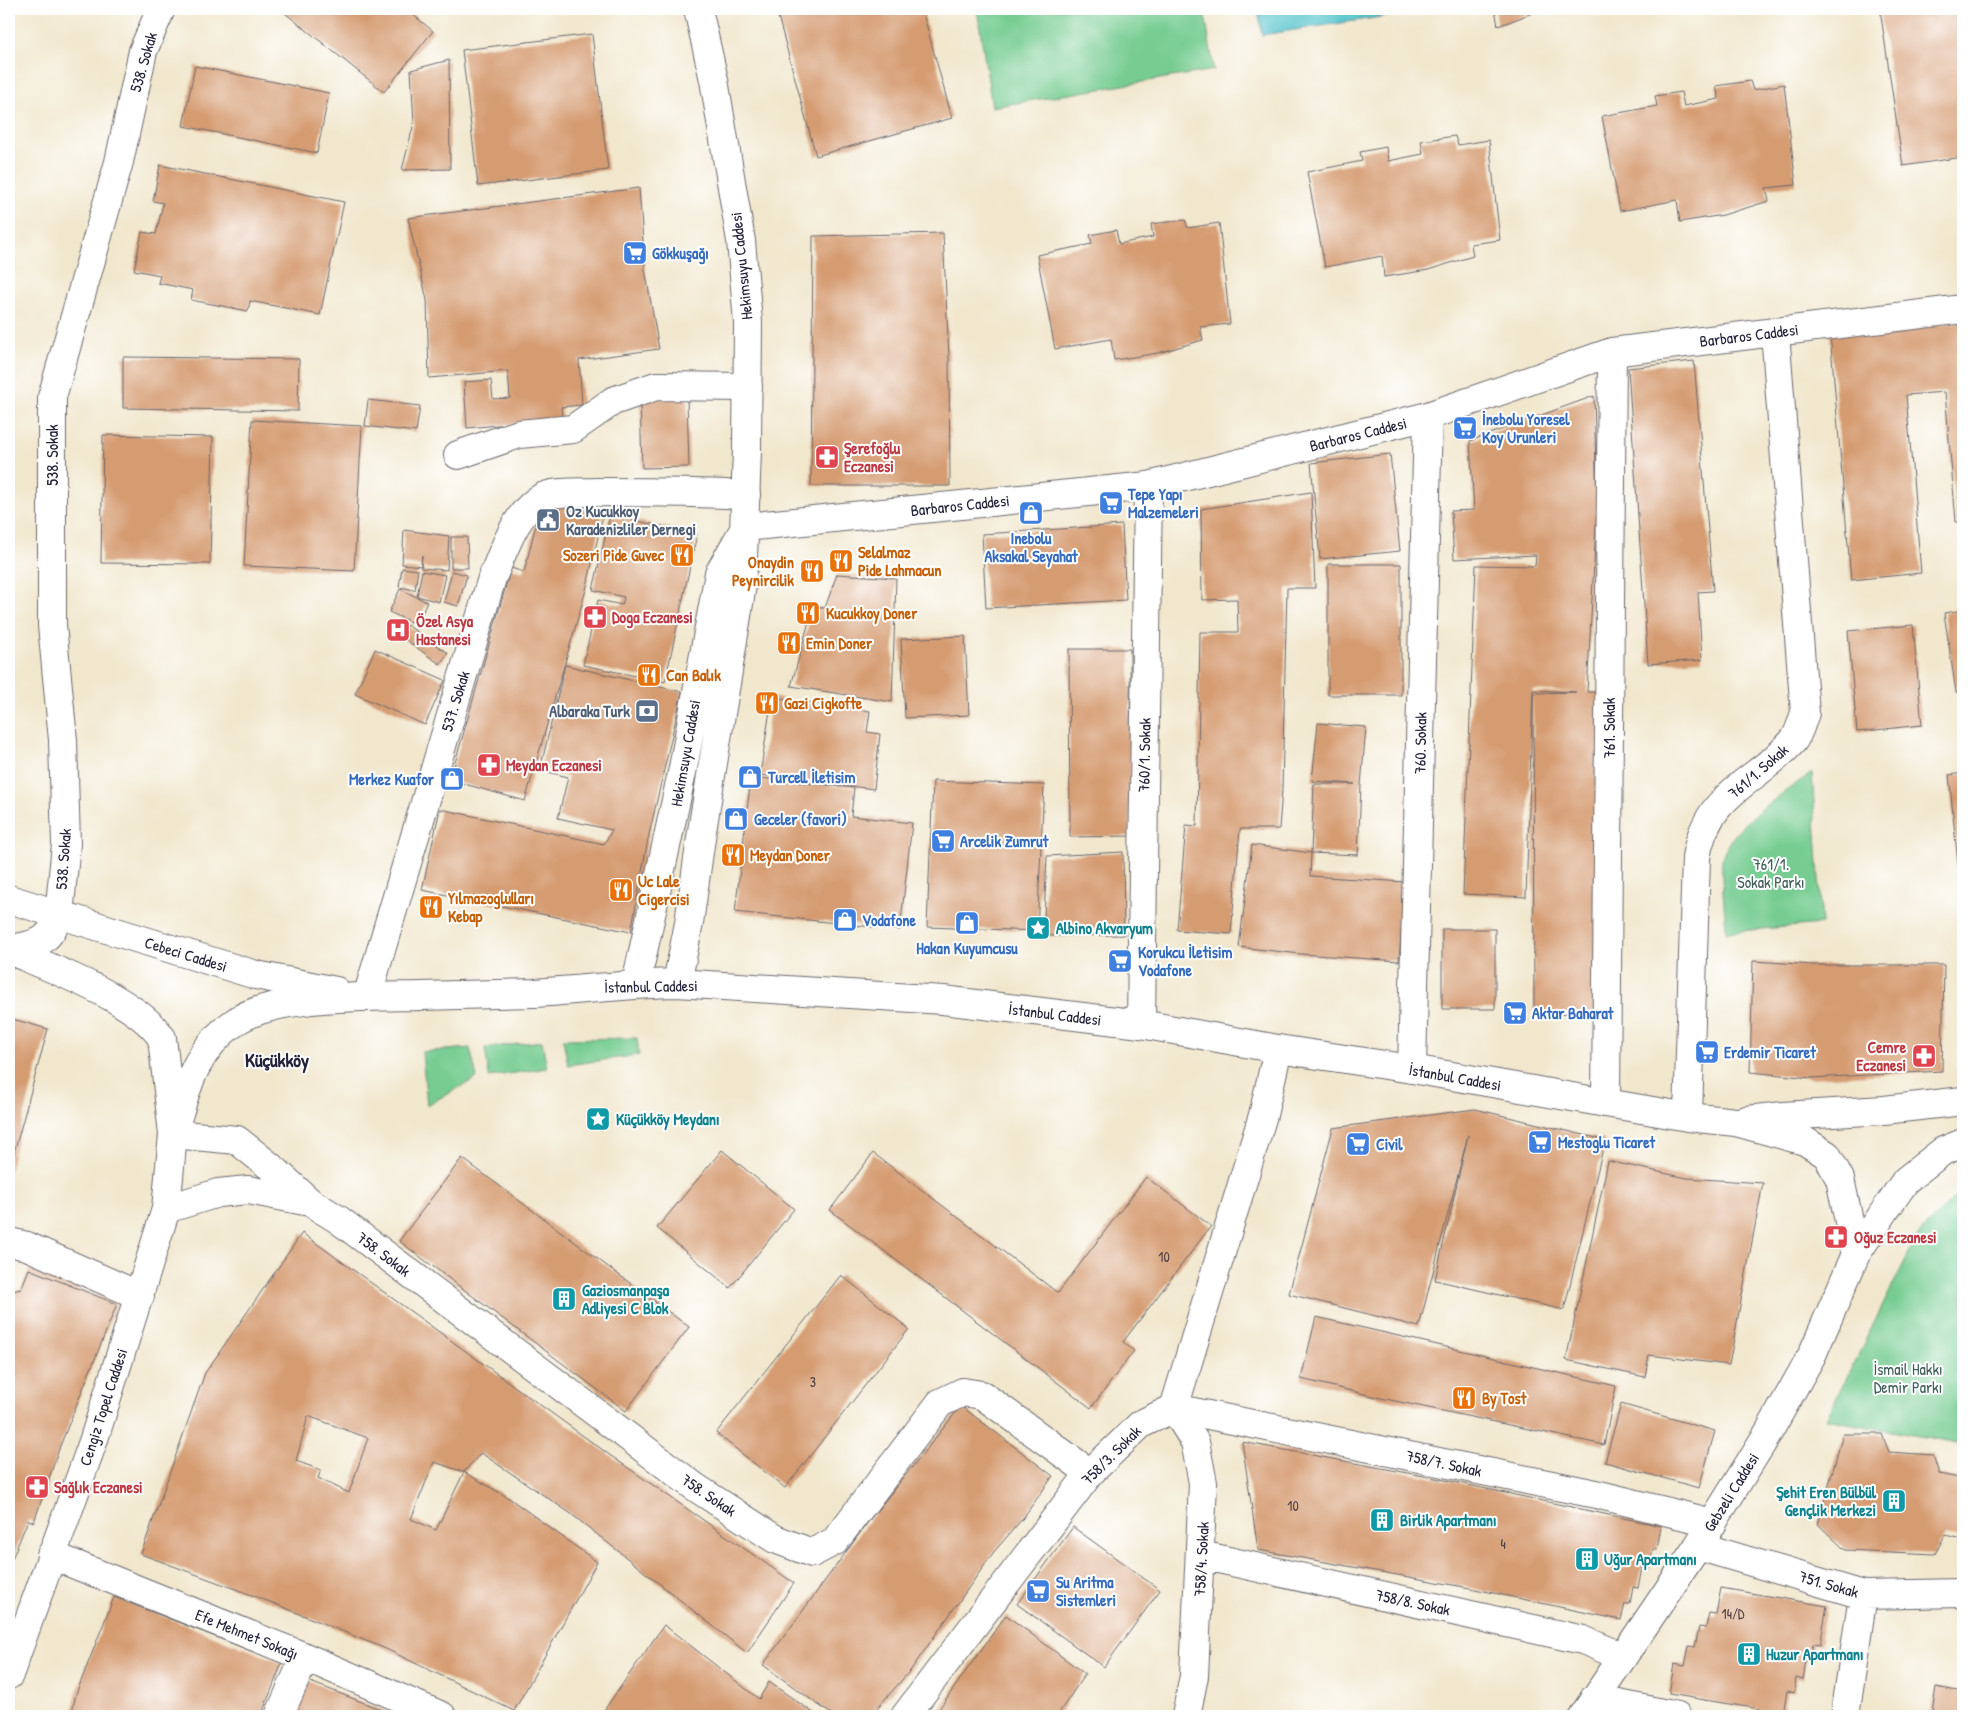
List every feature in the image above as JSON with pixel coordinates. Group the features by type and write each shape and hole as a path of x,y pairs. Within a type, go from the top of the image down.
{"street":[{"name":"538. Sokak","path":"59,915 66,844 63,740 52,625 52,397 119,162 143,51 161,9"},
{"name":"Hekimsuyu Caddesi","path":"677,983 690,923 702,831 742,586 746,495 748,322 741,241 714,80 698,9"},
{"name":"Barbaros Caddesi","path":"745,527 1148,486 1428,416 1612,352 1963,309"},
{"name":"761/1. Sokak","path":"1688,1117 1696,858 1699,839 1708,819 1728,796 1794,740 1805,713 1775,332"},
{"name":"761. Sokak","path":"1606,1104 1612,352"},
{"path":"458,455 518,434 573,429 613,401 656,386 748,387"},
{"name":"760. Sokak","path":"1412,1069 1428,416"},
{"name":"760/1. Sokak","path":"1141,1024 1148,486"},
{"name":"537. Sokak","path":"367,997 492,578 518,522 532,505 545,496 574,493 688,492 746,495"},
{"name":"Hekimsuyu Caddesi","path":"636,984 684,768 719,573 745,527"},
{"name":"Cebeci Caddesi","path":"9,899 256,975 367,997"},
{"path":"9,950 43,942 54,930 59,915"},
{"path":"9,950 120,1002 153,1025 162,1038 173,1134"},
{"name":"İstanbul Caddesi","path":"367,997 536,992 636,984 677,983 943,1000 1141,1024 1278,1050 1412,1069 1688,1117 1736,1122"},
{"path":"173,1134 190,1076 209,1044 236,1021 268,1008 367,997"},
{"path":"1174,1408 1263,1115 1278,1050"},
{"path":"1736,1122 1783,1116 1884,1110 1963,1101"},
{"path":"1736,1122 1805,1141 1827,1155 1840,1179 1856,1254"},
{"path":"173,1134 236,1140 277,1172 310,1202"},
{"name":"Cengiz Topel Caddesi","path":"9,1675 94,1439 140,1296 166,1209 173,1134"},
{"name":"Gebzeli Caddesi","path":"1588,1708 1698,1546 1767,1435 1812,1355 1856,1254 1906,1180 1943,1151 1963,1143"},
{"path":"166,1209 218,1193 248,1190 310,1202"},
{"name":"758. Sokak","path":"310,1202 339,1220 695,1487 775,1539 812,1553 834,1541 940,1403 963,1392 982,1395 1090,1473"},
{"path":"9,1242 27,1246 140,1296"},
{"name":"758/3. Sokak","path":"905,1716 1090,1473 1141,1424 1174,1408"},
{"name":"758/7. Sokak","path":"1174,1408 1596,1494 1713,1523"},
{"name":"758/4. Sokak","path":"1174,1408 1195,1442 1203,1482 1194,1676 1186,1716"},
{"name":"751. Sokak","path":"1698,1546 1863,1595 1963,1593"},
{"name":"Efe Mehmet Sokağı","path":"51,1555 305,1657 442,1716"},
{"name":"758/8. Sokak","path":"1201,1555 1583,1640 1623,1657"},
{"path":"1845,1716 1863,1595"},
{"path":"280,1716 305,1657"},
{"path":"1588,1708 1677,1716"}],"green space":[{"path":"977,9 1204,9 1214,70 992,107"},
{"name":"761/1. Sokak Parkı","path":"1812,773 1822,924 1726,932 1722,861 1728,844 1748,821 1761,810"},
{"path":"637,1038 639,1055 568,1065 563,1039"},
{"path":"542,1041 547,1068 489,1077 485,1048"},
{"path":"470,1048 477,1078 427,1105 422,1052"},
{"name":"İsmail Hakkı Demir Parkı","path":"1963,1189 1963,1444 1826,1419 1919,1233"}],"water":[{"path":"1258,9 1414,9 1414,12 1262,35"}],"building":[{"path":"280,9 406,9 433,31 384,92"},
{"path":"776,9 922,9 952,118 816,156"},
{"path":"1495,9 1543,9 1498,26"},
{"path":"1880,9 1963,9 1963,157 1903,166"},
{"path":"592,34 608,170 478,186 462,50"},
{"path":"449,60 450,169 402,170 414,123 411,70"},
{"path":"195,66 329,93 317,153 183,126"},
{"path":"1750,81 1753,90 1784,84 1796,185 1766,188 1769,201 1723,215 1680,222 1677,200 1620,211 1602,116 1657,106 1655,96 1681,92 1684,106 1719,99 1716,86"},
{"path":"1455,136 1458,145 1489,140 1500,240 1471,244 1473,256 1428,270 1384,277 1382,256 1325,267 1307,172 1362,161 1360,152 1386,147 1388,161 1423,154 1421,141"},
{"path":"160,165 344,202 320,315 250,301 248,311 191,300 193,290 158,283 160,275 134,270 142,232 156,234 163,203 153,201"},
{"path":"639,188 645,269 659,349 579,360 582,405 561,407 562,419 467,428 464,382 491,380 493,399 510,398 508,371 429,378 427,300 408,218"},
{"path":"1185,220 1188,228 1219,223 1230,324 1200,327 1203,340 1158,353 1114,360 1111,339 1055,349 1037,255 1092,244 1090,235 1116,230 1119,244 1153,237 1151,224"},
{"path":"943,233 949,358 950,486 811,486 813,236"},
{"path":"1963,322 1963,522 1956,522 1945,392 1906,395 1921,573 1851,580 1830,334"},
{"path":"123,357 299,359 298,411 123,408"},
{"path":"1694,361 1713,591 1698,592 1702,660 1648,664 1628,368"},
{"path":"1594,396 1597,506 1587,692 1600,692 1596,1014 1534,1013 1533,693 1576,692 1533,690 1526,897 1463,894 1476,565 1535,566 1536,555 1454,559 1451,511 1474,510 1470,441"},
{"path":"687,398 689,467 642,468 640,399"},
{"path":"368,400 420,406 416,432 365,426"},
{"path":"252,420 362,426 354,571 244,566"},
{"path":"103,435 213,437 210,564 101,563"},
{"path":"1390,454 1400,551 1320,559 1311,463"},
{"path":"1311,492 1315,588 1287,588 1282,790 1279,829 1240,829 1231,934 1177,930 1186,825 1197,826 1200,632 1238,632 1237,599 1202,600 1201,509"},
{"path":"542,500 603,515 586,590 525,801 450,780 511,568 524,572"},
{"path":"610,515 697,534 665,682 583,665 598,600 622,605 624,597 593,590"},
{"path":"1122,525 1126,600 986,608 982,534"},
{"path":"404,530 449,536 447,570 421,568 422,555 421,566 402,564"},
{"path":"451,537 467,537 468,568 451,568"},
{"path":"1328,564 1401,564 1401,695 1328,695"},
{"path":"402,568 418,570 415,590 399,587"},
{"path":"422,571 445,575 439,602 417,596"},
{"path":"452,571 467,575 458,606 444,602"},
{"path":"837,574 896,578 892,702 791,686 813,607 825,608"},
{"path":"400,589 427,602 417,625 389,612"},
{"path":"1963,610 1963,694 1956,692 1944,613"},
{"path":"407,625 448,653 440,664 400,636"},
{"path":"1913,625 1922,725 1857,732 1848,631"},
{"path":"965,636 969,715 905,718 901,639"},
{"path":"375,649 445,680 425,725 355,694"},
{"path":"1069,649 1130,649 1131,836 1070,837"},
{"path":"565,665 682,692 648,839 631,932 422,890 440,809 604,844 612,830 558,818 568,777 540,770"},
{"path":"772,697 870,711 867,732 880,734 874,789 760,775"},
{"path":"1318,723 1366,727 1358,855 1311,853 1314,784 1355,784 1312,781"},
{"path":"1963,773 1963,904 1962,904 1949,775"},
{"path":"751,777 854,788 851,816 912,823 900,930 735,912"},
{"path":"933,781 1044,785 1037,931 927,927"},
{"path":"1252,845 1311,853 1310,876 1405,882 1399,961 1301,954 1239,947"},
{"path":"1123,852 1124,935 1043,936 1047,856"},
{"path":"1442,929 1495,929 1495,1009 1442,1009"},
{"path":"1753,961 1814,965 1944,965 1942,1071 1811,1078 1750,1072"},
{"path":"9,1018 48,1029 9,1171"},
{"path":"1475,1109 1605,1140 1564,1310 1435,1280 1468,1135 1419,1327 1289,1294 1333,1128"},
{"path":"722,1150 794,1209 730,1288 657,1228"},
{"path":"873,1153 1058,1293 1146,1177 1211,1226 1123,1342 1134,1351 1091,1408 830,1210"},
{"name":"Gaziosmanpaşa Adliyesi C Blok","path":"462,1158 689,1327 626,1411 399,1241"},
{"path":"1608,1161 1687,1178 1763,1183 1729,1365 1649,1355 1645,1377 1566,1360"},
{"path":"302,1233 611,1456 794,1583 747,1653 570,1513 481,1453 464,1472 509,1498 597,1562 514,1711 386,1649 273,1603 141,1554 205,1373","holes":["308,1416 368,1438 349,1493 318,1478 321,1470 296,1461","434,1462 464,1472 436,1530 411,1519"]},
{"path":"29,1269 117,1304 60,1446 34,1522 28,1520 9,1566 9,1292 21,1289"},
{"path":"841,1275 909,1329 785,1488 716,1433"},
{"path":"1316,1317 1616,1386 1604,1445 1381,1398 1301,1379"},
{"path":"1621,1404 1715,1431 1699,1488 1605,1462"},
{"path":"961,1406 1053,1476 1023,1518 993,1553 910,1671 870,1716 834,1716 763,1665 871,1518"},
{"name":"Şehit Eren Bülbül Gençlik Merkezi","path":"1843,1434 1882,1434 1889,1452 1933,1455 1939,1474 1963,1479 1963,1539 1945,1535 1935,1554 1845,1550 1818,1524"},
{"path":"1242,1442 1440,1479 1661,1526 1657,1550 1653,1549 1649,1569 1642,1568 1638,1588 1633,1587 1630,1604 1625,1604 1621,1620 1470,1588 1258,1550"},
{"path":"1073,1527 1160,1590 1104,1667 1017,1604"},
{"name":"Huzur Apartmanı","path":"1721,1588 1827,1606 1820,1645 1813,1644 1810,1661 1806,1660 1803,1680 1796,1678 1794,1693 1787,1691 1783,1713 1669,1694 1674,1664 1685,1666 1689,1646 1695,1647 1699,1627 1706,1628 1709,1613 1716,1614"},
{"path":"114,1597 282,1663 261,1716 71,1716 76,1694"},
{"path":"1006,1615 1085,1674 1057,1716 934,1716"},
{"path":"664,1625 759,1699 769,1682 818,1716 600,1716"},
{"path":"308,1681 390,1713 388,1716 294,1716"},
{"path":"1936,1687 1963,1692 1963,1716 1931,1716"}],"place":[{"name":"Gökkuşağı","path":"635,253"},
{"name":"İnebolu Yoresel Koy Urunleri","path":"1465,428"},
{"name":"Şerefoğlu Eczanesi","path":"827,457"},
{"name":"Tepe Yapı Malzemeleri","path":"1111,503"},
{"name":"Inebolu Aksakal Seyahat","path":"1031,513"},
{"name":"Oz Kucukkoy Karadenizliler Dernegi","path":"548,520"},
{"name":"Sozeri Pide Guvec","path":"682,555"},
{"name":"Selalmaz Pide Lahmacun","path":"841,561"},
{"name":"Onaydin Peynircilik","path":"812,571"},
{"name":"Kucukkoy Doner","path":"808,613"},
{"name":"Doga Eczanesi","path":"595,617"},
{"name":"Özel Asya Hastanesi","path":"398,630"},
{"name":"Emin Doner","path":"789,643"},
{"name":"Can Balık","path":"649,675"},
{"name":"Gazi Cigkofte","path":"767,703"},
{"name":"Albaraka Turk","path":"647,711"},
{"name":"Meydan Eczanesi","path":"489,765"},
{"name":"Turcell İletisim","path":"750,777"},
{"name":"Merkez Kuafor","path":"452,779"},
{"name":"Geceler (favori)","path":"736,819"},
{"name":"Arcelik Zumrut","path":"943,841"},
{"name":"Meydan Doner","path":"733,855"},
{"name":"Uc Lale Cigercisi","path":"621,890"},
{"name":"Yılmazoglulları Kebap","path":"431,907"},
{"name":"Vodafone","path":"845,920"},
{"name":"Hakan Kuyumcusu","path":"967,923"},
{"name":"Albino Akvaryum","path":"1038,928"},
{"name":"Korukcu İletisim Vodafone","path":"1120,961"},
{"name":"Aktar Baharat","path":"1515,1013"},
{"name":"Erdemir Ticaret","path":"1707,1052"},
{"name":"Cemre Eczanesi","path":"1924,1056"},
{"name":"Küçükköy Meydanı","path":"598,1119"},
{"name":"Mestoglu Ticaret","path":"1540,1142"},
{"name":"Civil","path":"1358,1144"},
{"name":"Oğuz Eczanesi","path":"1836,1237"},
{"name":"Gaziosmanpaşa Adliyesi C Blok","path":"564,1299"},
{"name":"By Tost","path":"1464,1398"},
{"name":"Sağlık Eczanesi","path":"37,1487"},
{"name":"Şehit Eren Bülbül Gençlik Merkezi","path":"1894,1501"},
{"name":"Birlik Apartmanı","path":"1382,1520"},
{"name":"Uğur Apartmanı","path":"1587,1559"},
{"name":"Su Aritma Sistemleri","path":"1038,1591"},
{"name":"Huzur Apartmanı","path":"1749,1654"}],"district":[{"name":"Küçükköy","path":"277,1060"}]}
